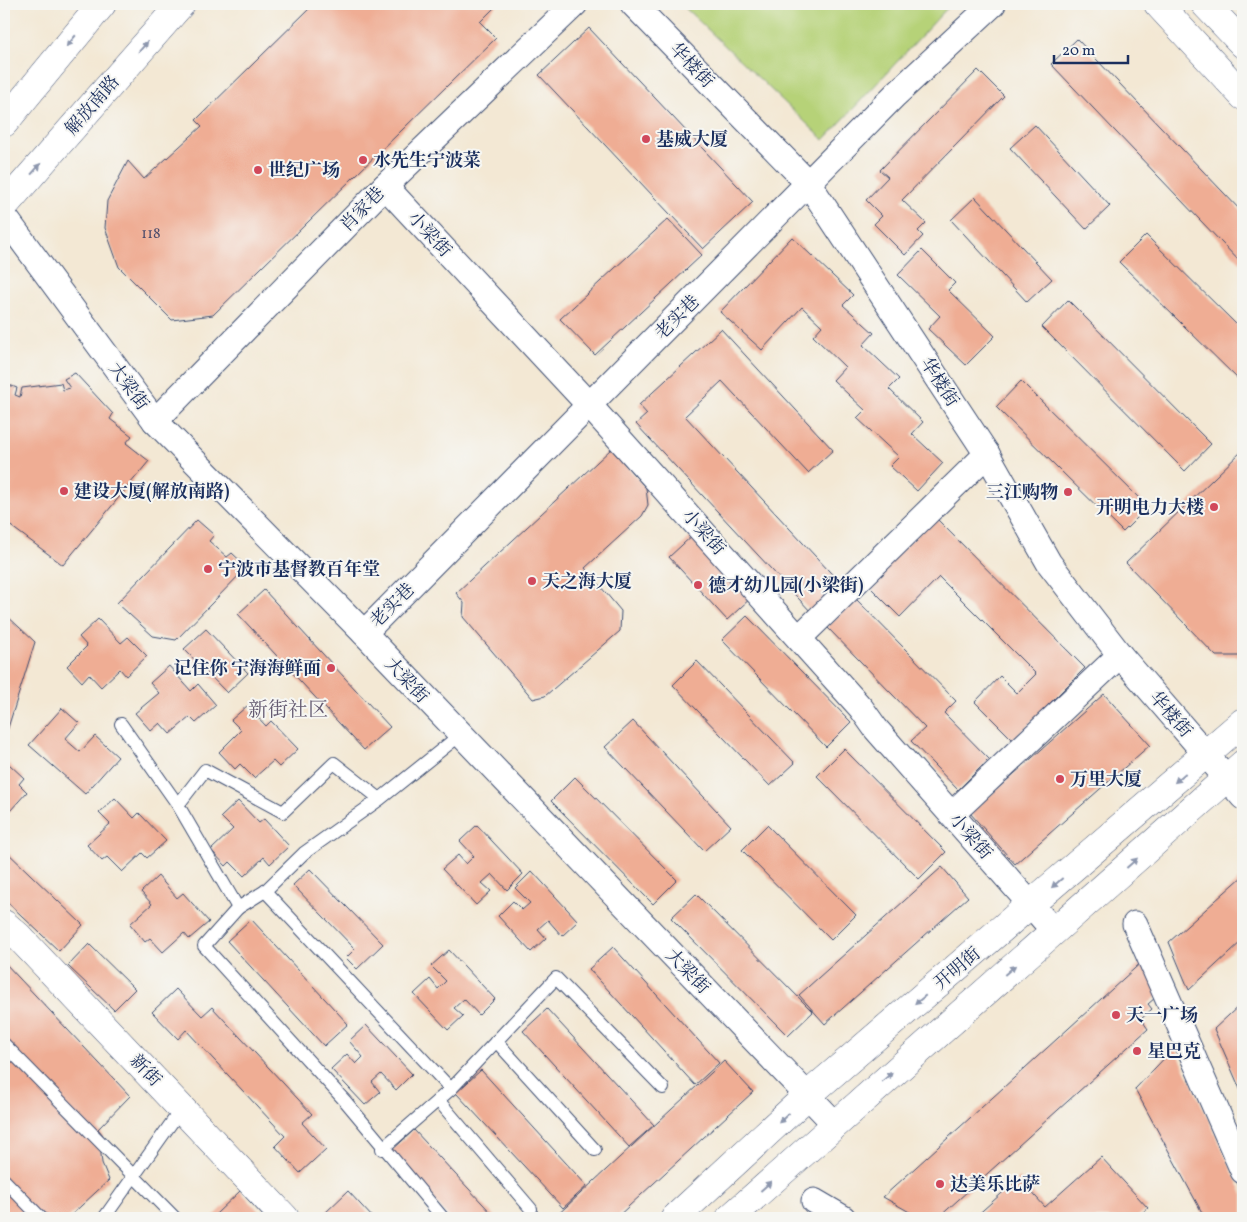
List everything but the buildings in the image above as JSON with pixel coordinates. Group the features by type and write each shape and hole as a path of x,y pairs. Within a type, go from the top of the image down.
{"street":[{"path":"4,123 102,4"},
{"name":"解放南路","path":"4,206 181,4"},
{"name":"肖家巷","path":"155,421 385,186 575,4"},
{"name":"华楼街","path":"633,4 809,184 988,454 1049,563 1120,655 1207,754 1238,780"},
{"name":"老实巷","path":"364,633 895,95 993,4"},
{"path":"1158,4 1243,96"},
{"path":"1205,4 1243,44"},
{"name":"小梁街","path":"385,186 589,406 799,638 861,708 876,729 1054,931"},
{"name":"大梁街","path":"4,216 155,421 364,633 835,1124"},
{"path":"799,638 988,454"},
{"path":"952,814 1120,655"},
{"name":"开明街","path":"675,1218 808,1095 1032,905 1243,722"},
{"name":"开明街","path":"730,1218 1054,931 1238,780"},
{"name":"新街","path":"4,924 18,936 285,1218"},
{"path":"1135,924 1243,1171"},
{"path":"814,1201 843,1218"}],"lane":[{"path":"121,724 178,805 238,908"},
{"path":"443,1218 382,1149 346,1102 204,946 238,908 265,891 304,853 380,799 460,735"},
{"path":"178,805 204,770 283,812 334,762 380,799"},
{"path":"265,891 451,1089"},
{"path":"382,1149 451,1089 556,978 663,1088"},
{"path":"496,1041 595,1150"},
{"path":"4,1044 175,1218"},
{"path":"438,1100 531,1209"},
{"path":"104,1218 135,1177 182,1108"},
{"path":"4,1180 41,1218"}],"green space":[{"path":"681,4 951,4 824,140"}],"place":[{"name":"基威大厦","path":"646,139"},
{"name":"水先生宁波菜","path":"363,160"},
{"name":"世纪广场","path":"258,170"},
{"name":"建设大厦(解放南路)","path":"64,491"},
{"name":"三江购物","path":"1068,492"},
{"name":"开明电力大楼","path":"1214,507"},
{"name":"宁波市基督教百年堂","path":"208,569"},
{"name":"天之海大厦","path":"532,581"},
{"name":"德才幼儿园(小梁街)","path":"698,585"},
{"name":"记住你 宁海海鲜面","path":"331,668"},
{"name":"万里大厦","path":"1060,779"},
{"name":"天一广场","path":"1116,1015"},
{"name":"星巴克","path":"1137,1051"},
{"name":"达美乐比萨","path":"940,1184"}],"district":[{"name":"新街社区","path":"288,709"}]}
